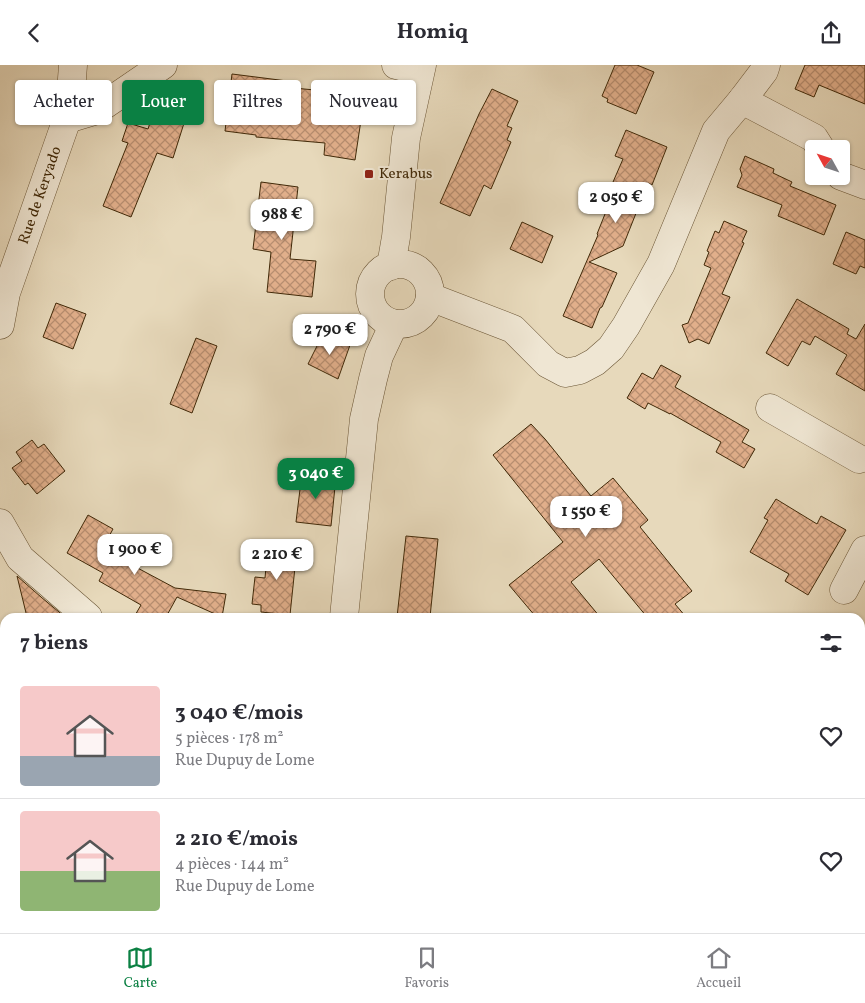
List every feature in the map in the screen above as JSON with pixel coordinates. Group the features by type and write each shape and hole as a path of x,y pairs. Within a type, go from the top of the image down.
{"street":[{"name":"Rue de Keryado","path":"72,80 73,65"},
{"path":"112,99 163,65"},
{"path":"430,297 513,329 548,364 566,373 580,370 596,362 611,348 626,326 661,264 716,131 764,71 766,65"},
{"path":"391,266 396,237 413,67"},
{"path":"742,100 815,140"},
{"name":"Rue de Keryado","path":"0,325 6,293 65,125"},
{"path":"850,179 865,185"},
{"path":"401,264 419,271 426,279 430,297 427,307 418,319 404,325 394,324 384,320 372,306 371,286 375,277 382,270 401,264"},
{"path":"344,613 364,419 379,356 394,324"},
{"path":"770,408 863,464"},
{"path":"0,523 20,558 83,613"},
{"path":"844,590 865,550"}],"building":[{"path":"615,65 637,65 654,72 636,114 607,102 608,99 602,96"},
{"path":"805,65 865,65 865,104 819,85 814,97 795,89"},
{"path":"232,74 279,80 231,80"},
{"path":"301,89 311,90 311,125 360,125 355,160 324,155 325,143 256,137 256,135 225,131 226,125 301,125"},
{"path":"492,89 518,101 507,126 512,128 507,140 511,142 491,189 484,185 470,216 440,203"},
{"path":"127,125 148,129 149,125 183,125 173,158 157,153 131,217 103,206 128,143 122,141"},
{"path":"626,130 667,147 652,185 648,183 623,246 589,262 617,273 592,328 563,316 598,235 617,184 613,182 623,159 615,156"},
{"path":"745,156 774,169 773,173 792,182 790,186 836,205 824,235 778,216 782,205 737,187 742,175 740,169"},
{"path":"261,182 298,187 290,259 316,261 312,297 267,292 271,252 253,249"},
{"path":"724,221 747,231 742,242 744,243 722,294 730,297 709,344 698,339 689,343 682,325 688,323 711,268 704,265 709,252 707,251 715,231 719,233"},
{"path":"522,222 553,236 542,263 510,249"},
{"path":"846,232 865,240 865,268 860,266 856,274 833,264"},
{"path":"797,299 849,329 847,334 856,339 865,324 865,391 836,374 847,355 815,336 810,345 802,341 788,366 766,353"},
{"path":"56,303 86,314 73,349 43,337"},
{"path":"323,334 350,345 338,379 308,364"},
{"path":"196,338 217,346 192,413 170,404"},
{"path":"661,365 681,376 675,387 749,430 742,442 755,449 744,468 716,452 721,442 670,413 648,403 645,409 627,398 642,373 653,379"},
{"path":"531,424 591,496 613,478 648,520 640,527 692,591 675,604 683,613 644,613 599,559 571,582 597,613 533,613 509,585 563,542 493,455"},
{"path":"32,440 38,448 44,444 65,471 37,494 28,483 25,485 12,468 22,461 16,452"},
{"path":"302,473 336,477 331,526 296,522"},
{"path":"776,499 817,524 821,516 846,530 808,595 785,581 789,574 750,552 768,520 764,518"},
{"path":"88,515 113,529 102,549 175,588 226,594 223,613 213,613 177,597 168,613 136,613 141,605 99,581 103,573 67,553"},
{"path":"406,536 438,539 430,613 397,613"},
{"path":"268,545 297,548 290,613 261,612 261,605 252,604 255,577 265,578"},
{"path":"17,576 60,613 26,613"}],"place":[{"name":"Kerabus","path":"369,174"}]}
